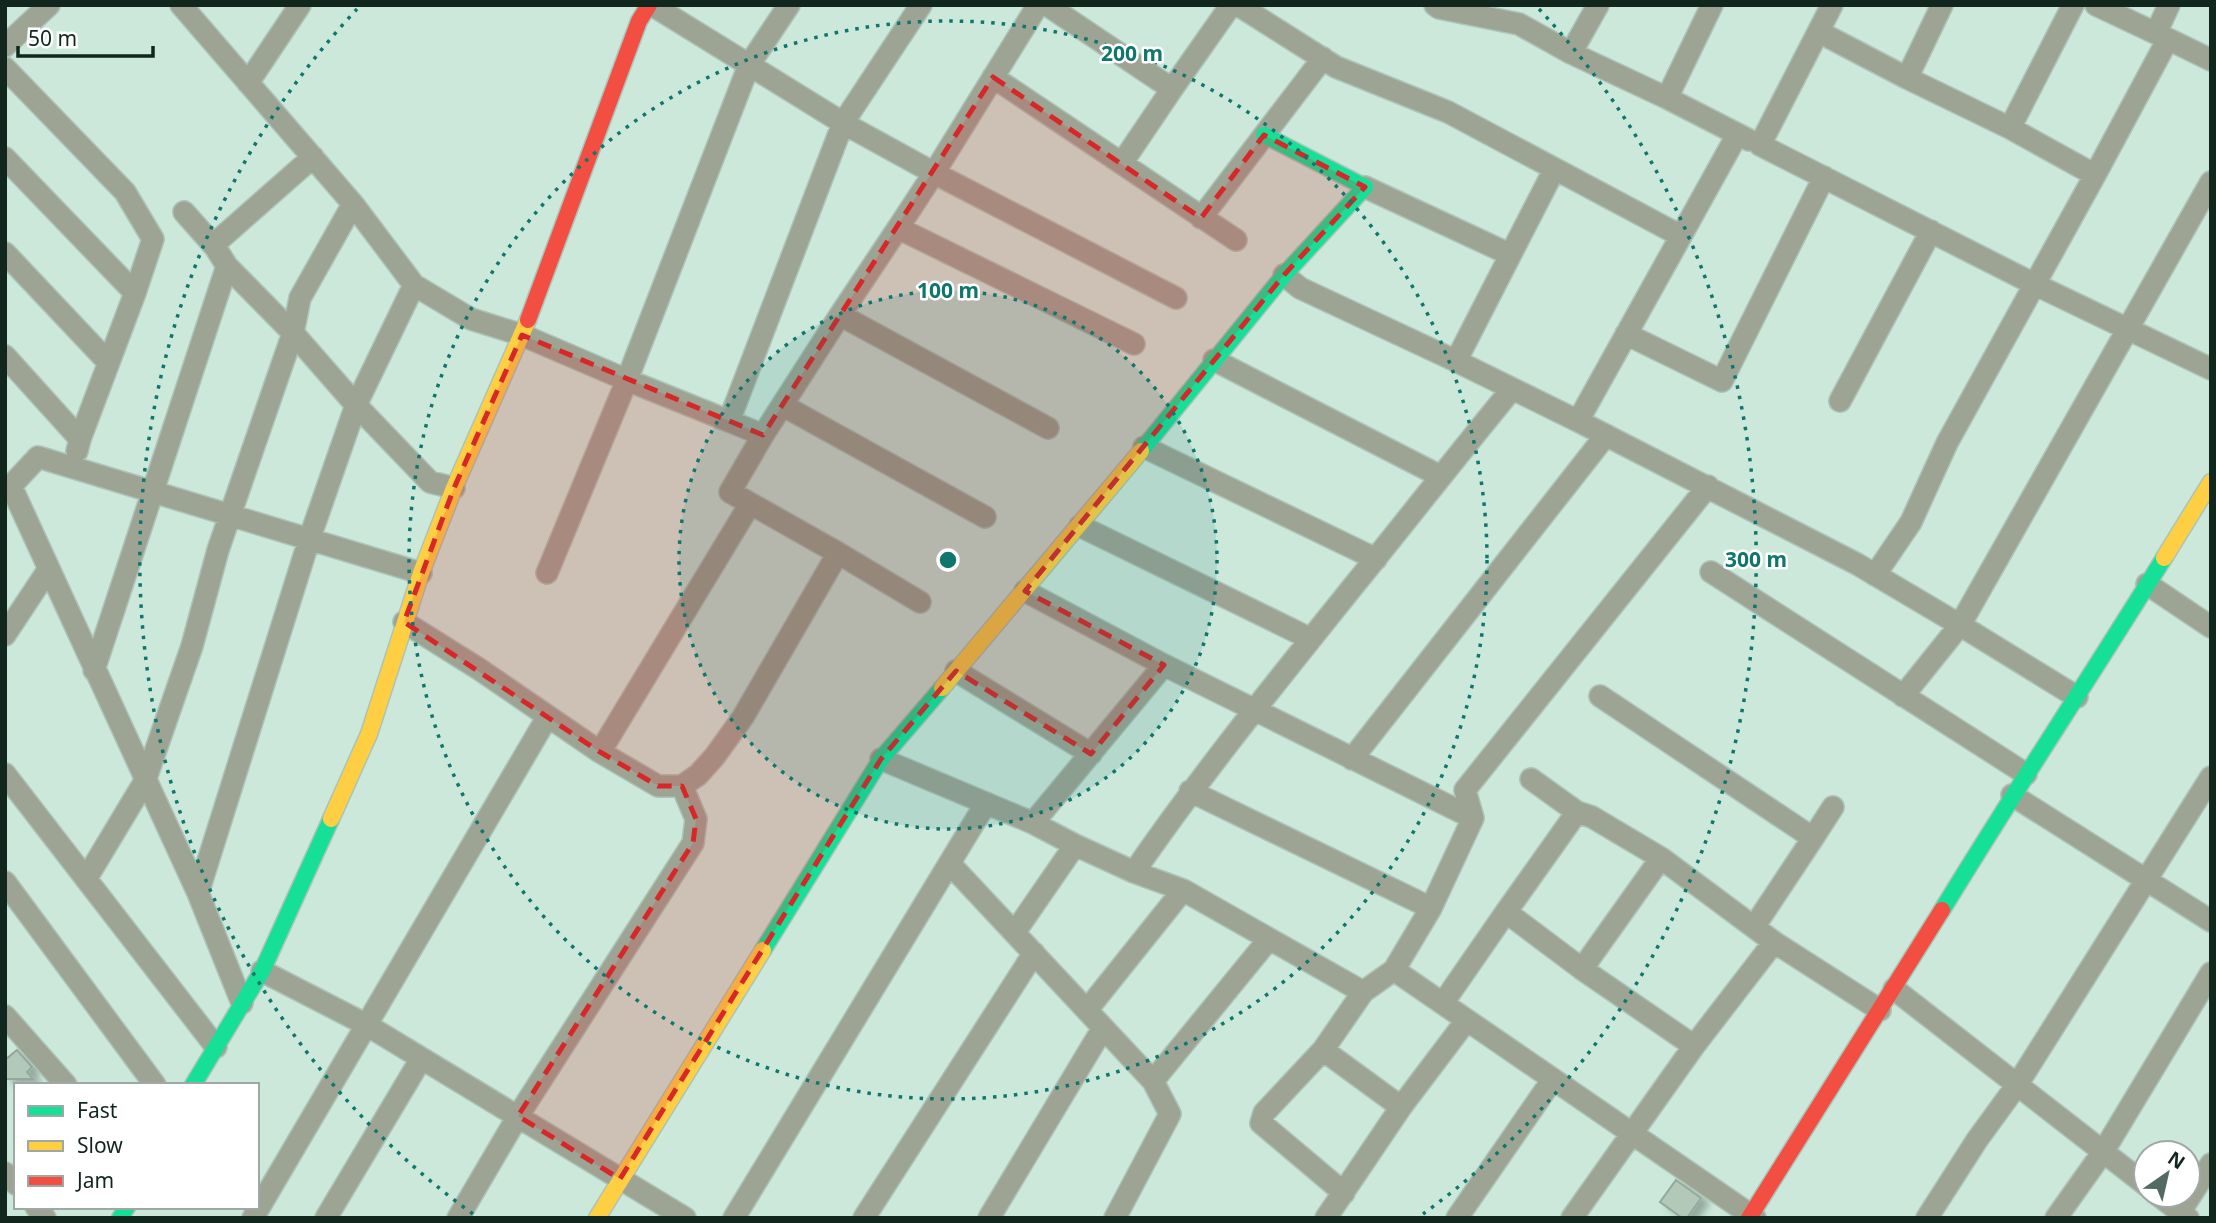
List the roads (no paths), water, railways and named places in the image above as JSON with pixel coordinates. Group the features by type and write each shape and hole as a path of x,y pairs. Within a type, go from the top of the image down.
{"street":[{"path":"5,47 49,5"},
{"path":"181,5 353,204 415,285 471,319 522,335 763,435"},
{"path":"248,82 300,5"},
{"path":"547,573 627,380 749,65 789,5"},
{"path":"729,421 842,123 921,5"},
{"path":"920,602 730,492 763,435 934,173 1038,5"},
{"path":"1047,5 1172,89"},
{"path":"1122,163 1231,5"},
{"path":"1238,5 1336,67 1448,112 1681,236"},
{"path":"1434,5 1518,24 1572,54 1667,98 2034,284 2211,369"},
{"path":"1572,54 1598,5"},
{"path":"1667,98 1712,5"},
{"path":"1760,145 1832,5"},
{"path":"1907,78 1942,5"},
{"path":"2010,128 2073,5"},
{"path":"2096,5 2211,60"},
{"path":"1875,575 1911,522 1947,443 2095,175 2162,36 2169,5"},
{"path":"194,1083 262,971 369,734 421,573 454,488 522,335 646,7 749,65 842,123 1176,299"},
{"path":"1819,32 2010,128 2095,175"},
{"path":"1201,218 1323,58"},
{"path":"5,68 125,192 153,239 80,439 73,468"},
{"path":"993,77 1236,240"},
{"path":"1264,135 1365,187 1510,254"},
{"path":"1578,421 1737,135"},
{"path":"215,247 220,239 313,157"},
{"path":"5,158 135,293"},
{"path":"1456,361 1554,170"},
{"path":"1626,334 1722,381 1824,177"},
{"path":"1903,696 1960,625 2211,182"},
{"path":"597,1218 881,759 1080,526 1284,275 1365,187"},
{"path":"86,880 145,781 192,646 218,550 293,333 300,298 353,204"},
{"path":"184,212 215,247 227,266 293,333 356,405 430,482 454,488"},
{"path":"898,228 1134,344"},
{"path":"1840,401 1931,231"},
{"path":"5,253 108,362"},
{"path":"94,670 227,266"},
{"path":"1284,275 1300,288 1578,421 1708,486 1875,575 2077,698"},
{"path":"198,893 309,540 356,405 415,285"},
{"path":"840,315 1048,428"},
{"path":"5,356 80,439"},
{"path":"1214,360 1440,476"},
{"path":"1134,872 1190,791 1254,709 1512,389"},
{"path":"782,405 985,517"},
{"path":"1352,759 1606,435"},
{"path":"1144,447 1376,559"},
{"path":"242,1003 198,893 48,570 13,514 8,483 38,457 421,573"},
{"path":"1394,971 1633,1132 1751,1217 2012,795 2077,698 2211,482"},
{"path":"1344,1193 1261,1123 1264,1113 1323,1050 1363,992 1394,971 1431,908 1473,818 1465,790 1708,486"},
{"path":"600,752 750,504"},
{"path":"1080,526 1311,639"},
{"path":"404,622 600,752 658,786 682,786 707,766 743,717 838,553"},
{"path":"5,635 48,570"},
{"path":"1711,572 2026,774"},
{"path":"2147,583 2211,627"},
{"path":"1025,591 1164,665 1473,818"},
{"path":"1034,823 1164,665"},
{"path":"956,671 1091,754"},
{"path":"1600,696 1813,838"},
{"path":"259,1208 548,716"},
{"path":"881,759 1034,823 1134,872 1183,890 1363,992"},
{"path":"5,774 216,1048"},
{"path":"1927,1218 1977,1140 2017,1085 2211,777"},
{"path":"1531,779 1577,812 1592,817 1661,858 1774,943 1880,1010"},
{"path":"458,1218 518,1116 693,843 696,819 682,786"},
{"path":"1190,791 1431,908"},
{"path":"2012,795 2211,921"},
{"path":"734,1218 986,803"},
{"path":"1754,927 1833,807"},
{"path":"1443,1003 1577,812"},
{"path":"1015,932 1075,845"},
{"path":"1582,970 1661,858"},
{"path":"950,864 1153,1081 1170,1114 1115,1218"},
{"path":"5,882 154,1083"},
{"path":"1087,1010 1183,890"},
{"path":"1506,912 1582,970 1694,1046"},
{"path":"1153,1081 1269,939"},
{"path":"1572,1218 1694,1046 1774,943"},
{"path":"863,1218 1034,953"},
{"path":"262,971 365,1024 685,1218"},
{"path":"2056,1218 2102,1152 2211,973"},
{"path":"1894,989 2132,1174"},
{"path":"5,1016 64,1083"},
{"path":"1326,1218 1401,1107 1466,1021"},
{"path":"989,1218 1103,1028"},
{"path":"1323,1050 1401,1107"},
{"path":"326,1218 421,1059"},
{"path":"1457,1218 1553,1079"},
{"path":"2184,1216 2211,1164"}]}
